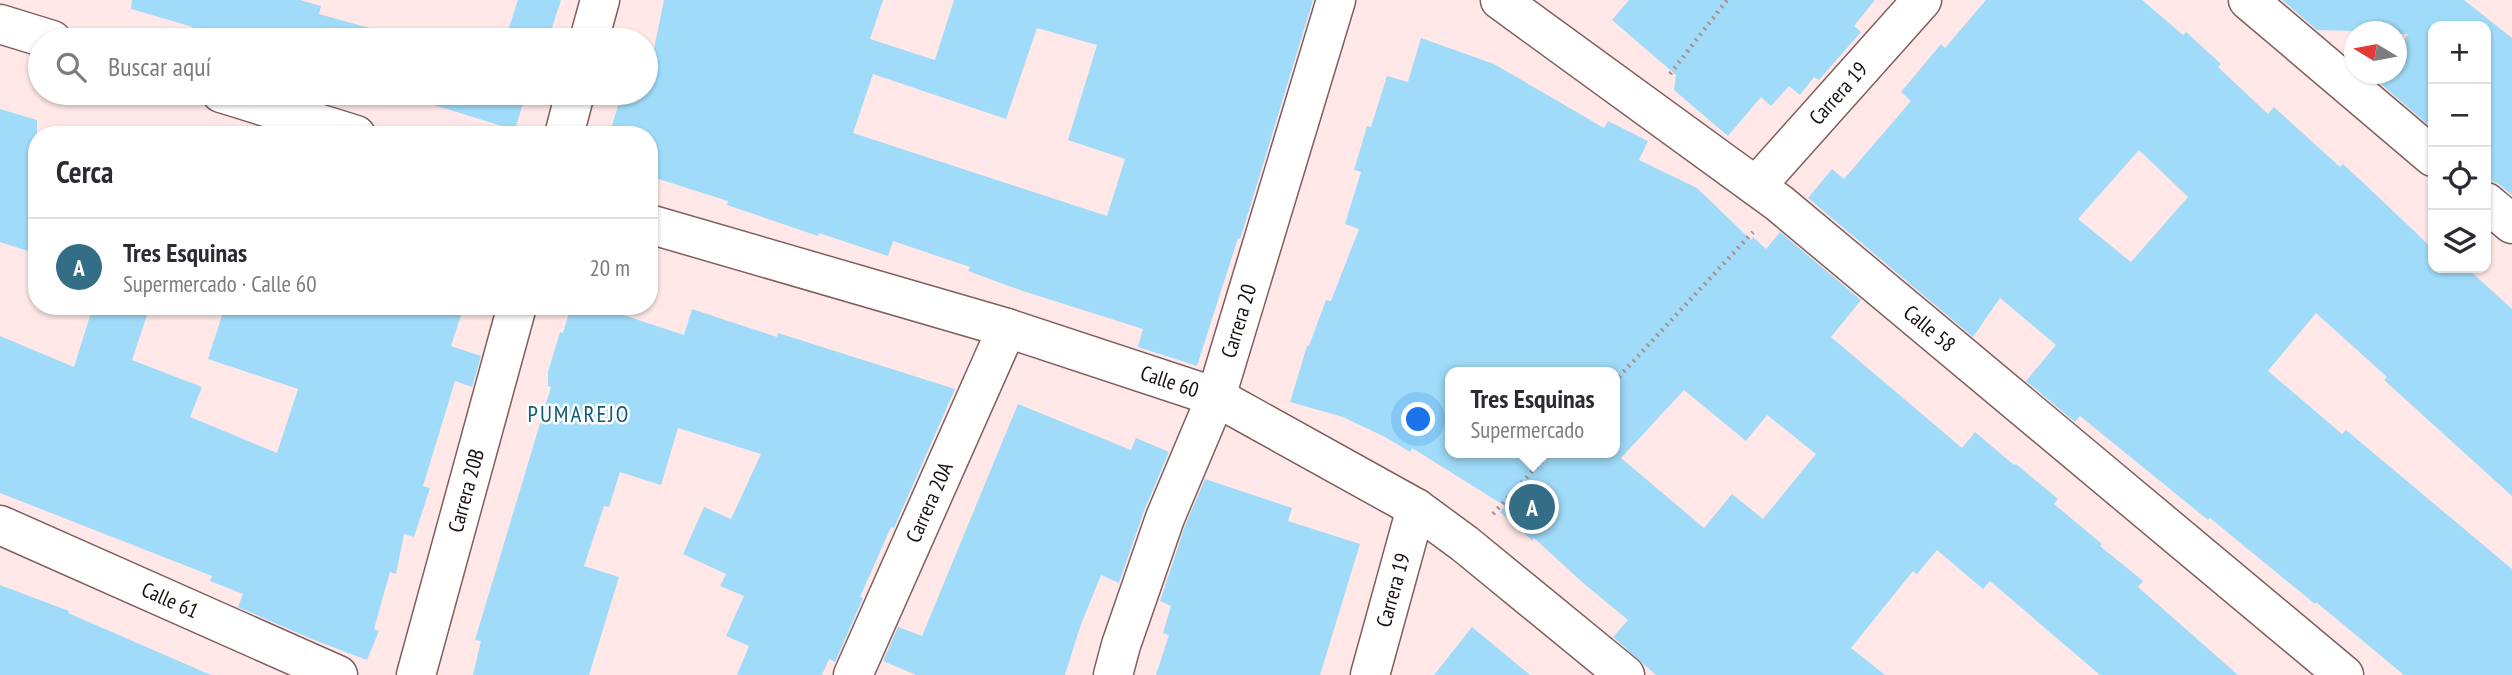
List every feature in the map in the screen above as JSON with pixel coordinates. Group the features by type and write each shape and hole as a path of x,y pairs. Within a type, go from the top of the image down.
{"street":[{"path":"592,28 600,0"},
{"name":"Carrera 20","path":"1113,675 1165,518 1216,397 1336,0"},
{"name":"Calle 58","path":"1500,0 1768,195 2344,675"},
{"name":"Carrera 19","path":"1768,195 1922,0"},
{"path":"2248,0 2428,153"},
{"path":"0,24 28,33"},
{"path":"260,105 327,126"},
{"path":"566,126 572,105"},
{"path":"2491,206 2512,224"},
{"name":"Calle 60","path":"658,227 1007,328 1216,397 1416,508 1465,544 1625,675"},
{"name":"Carrera 20B","path":"416,675 515,315"},
{"name":"Carrera 20A","path":"853,675 1007,328"},
{"name":"Carrera 19","path":"1370,675 1416,508"},
{"name":"Calle 61","path":"0,526 338,675"}],"path":[{"path":"1646,105 1727,0"},
{"path":"1620,376 1768,195"},
{"path":"1465,544 1544,458"}],"building":[{"path":"132,0 300,0 321,6 319,14 370,28 193,28 131,9"},
{"path":"518,0 561,0 552,28 509,28"},
{"path":"664,0 883,0 870,39 935,60 954,0 1313,0 1240,239 1238,238 1197,366 1138,347 1143,329 1023,291 968,271 970,267 893,241 888,256 819,233 818,236 727,205 728,201 658,179 658,126 612,126 618,105 658,105 658,29","holes":["1037,28 1097,45 1068,140 1125,159 1107,216 853,133 873,74 1006,119"]},
{"path":"1629,0 1875,0 1854,26 1861,32 1819,80 1814,77 1800,95 1789,86 1771,106 1761,97 1728,136 1674,90 1676,75 1612,20"},
{"path":"1986,0 2142,0 2183,35 2186,32 2221,64 2218,67 2268,114 2274,107 2340,167 2343,164 2428,244 2428,273 2472,273 2512,309 2512,496 2384,380 2387,377 2316,313 2268,371 2342,434 2346,430 2512,569 2512,675 2404,675 2080,416 2075,422 2026,381 2056,345 2000,298 1973,337 1808,198 1832,169 1844,179 1911,101 1901,92 1941,44 1945,48","holes":["2139,150 2188,197 2131,262 2078,219"]},
{"path":"2282,0 2464,0 2491,21 2428,21 2428,125 2381,84 2407,84 2407,21 2344,21 2344,31 2317,30"},
{"path":"2491,21 2512,38 2512,195 2491,180"},
{"path":"1421,38 1494,64 1604,128 1608,121 1648,141 1639,160 1697,188 1751,240 1753,237 1766,249 1780,232 1861,300 1831,337 1962,448 1975,432 2016,464 2058,499 2054,504 2143,581 2138,587 2238,675 2100,675 1990,581 1983,589 1937,550 1917,574 1913,571 1851,648 1885,675 1656,675 1613,637 1628,620 1500,512 1505,506 1412,448 1410,452 1343,417 1290,402 1307,346 1326,300 1331,301 1359,229 1345,224 1361,172 1354,170 1367,126 1371,127 1387,76 1408,82","holes":["1684,390 1746,441 1767,415 1816,454 1763,519 1732,494 1704,528 1621,458"]},
{"path":"434,105 522,105 516,126 502,126"},
{"path":"0,109 37,120 37,126 28,126 28,251 0,242"},
{"path":"692,309 955,389 894,528 891,527 860,597 863,598 835,662 829,659 822,675 737,675 749,646 726,636 744,596 720,586 726,574 683,554 704,507 731,519 761,454 678,428 661,485 620,472 609,507 604,506 584,566 619,577 589,675 473,675 481,641 475,640 551,387 548,386 548,372 560,332 563,333 568,315 623,315 684,335"},
{"path":"90,315 147,315 132,360 202,387 190,417 277,453 298,389 208,359 222,315 461,315 451,346 481,356 472,387 455,381 423,486 430,488 414,537 404,534 396,574 390,572 374,629 379,631 367,660 238,607 243,594 210,581 212,576 0,493 0,336 74,367"},
{"path":"1018,404 1131,450 1136,438 1169,452 1144,511 1119,583 1101,575 1080,627 1065,675 916,675 883,661 898,627 922,636"},
{"path":"1205,479 1292,508 1288,521 1360,544 1320,675 1156,675 1169,635 1163,633 1171,606 1160,601 1185,526"},
{"path":"0,585 69,611 68,613 211,675 0,675"},
{"path":"1472,627 1530,675 1434,675"}],"place":[{"name":"Tres Esquinas","path":"1532,507"}],"district":[{"name":"PUMAREJO","path":"579,414"}]}
